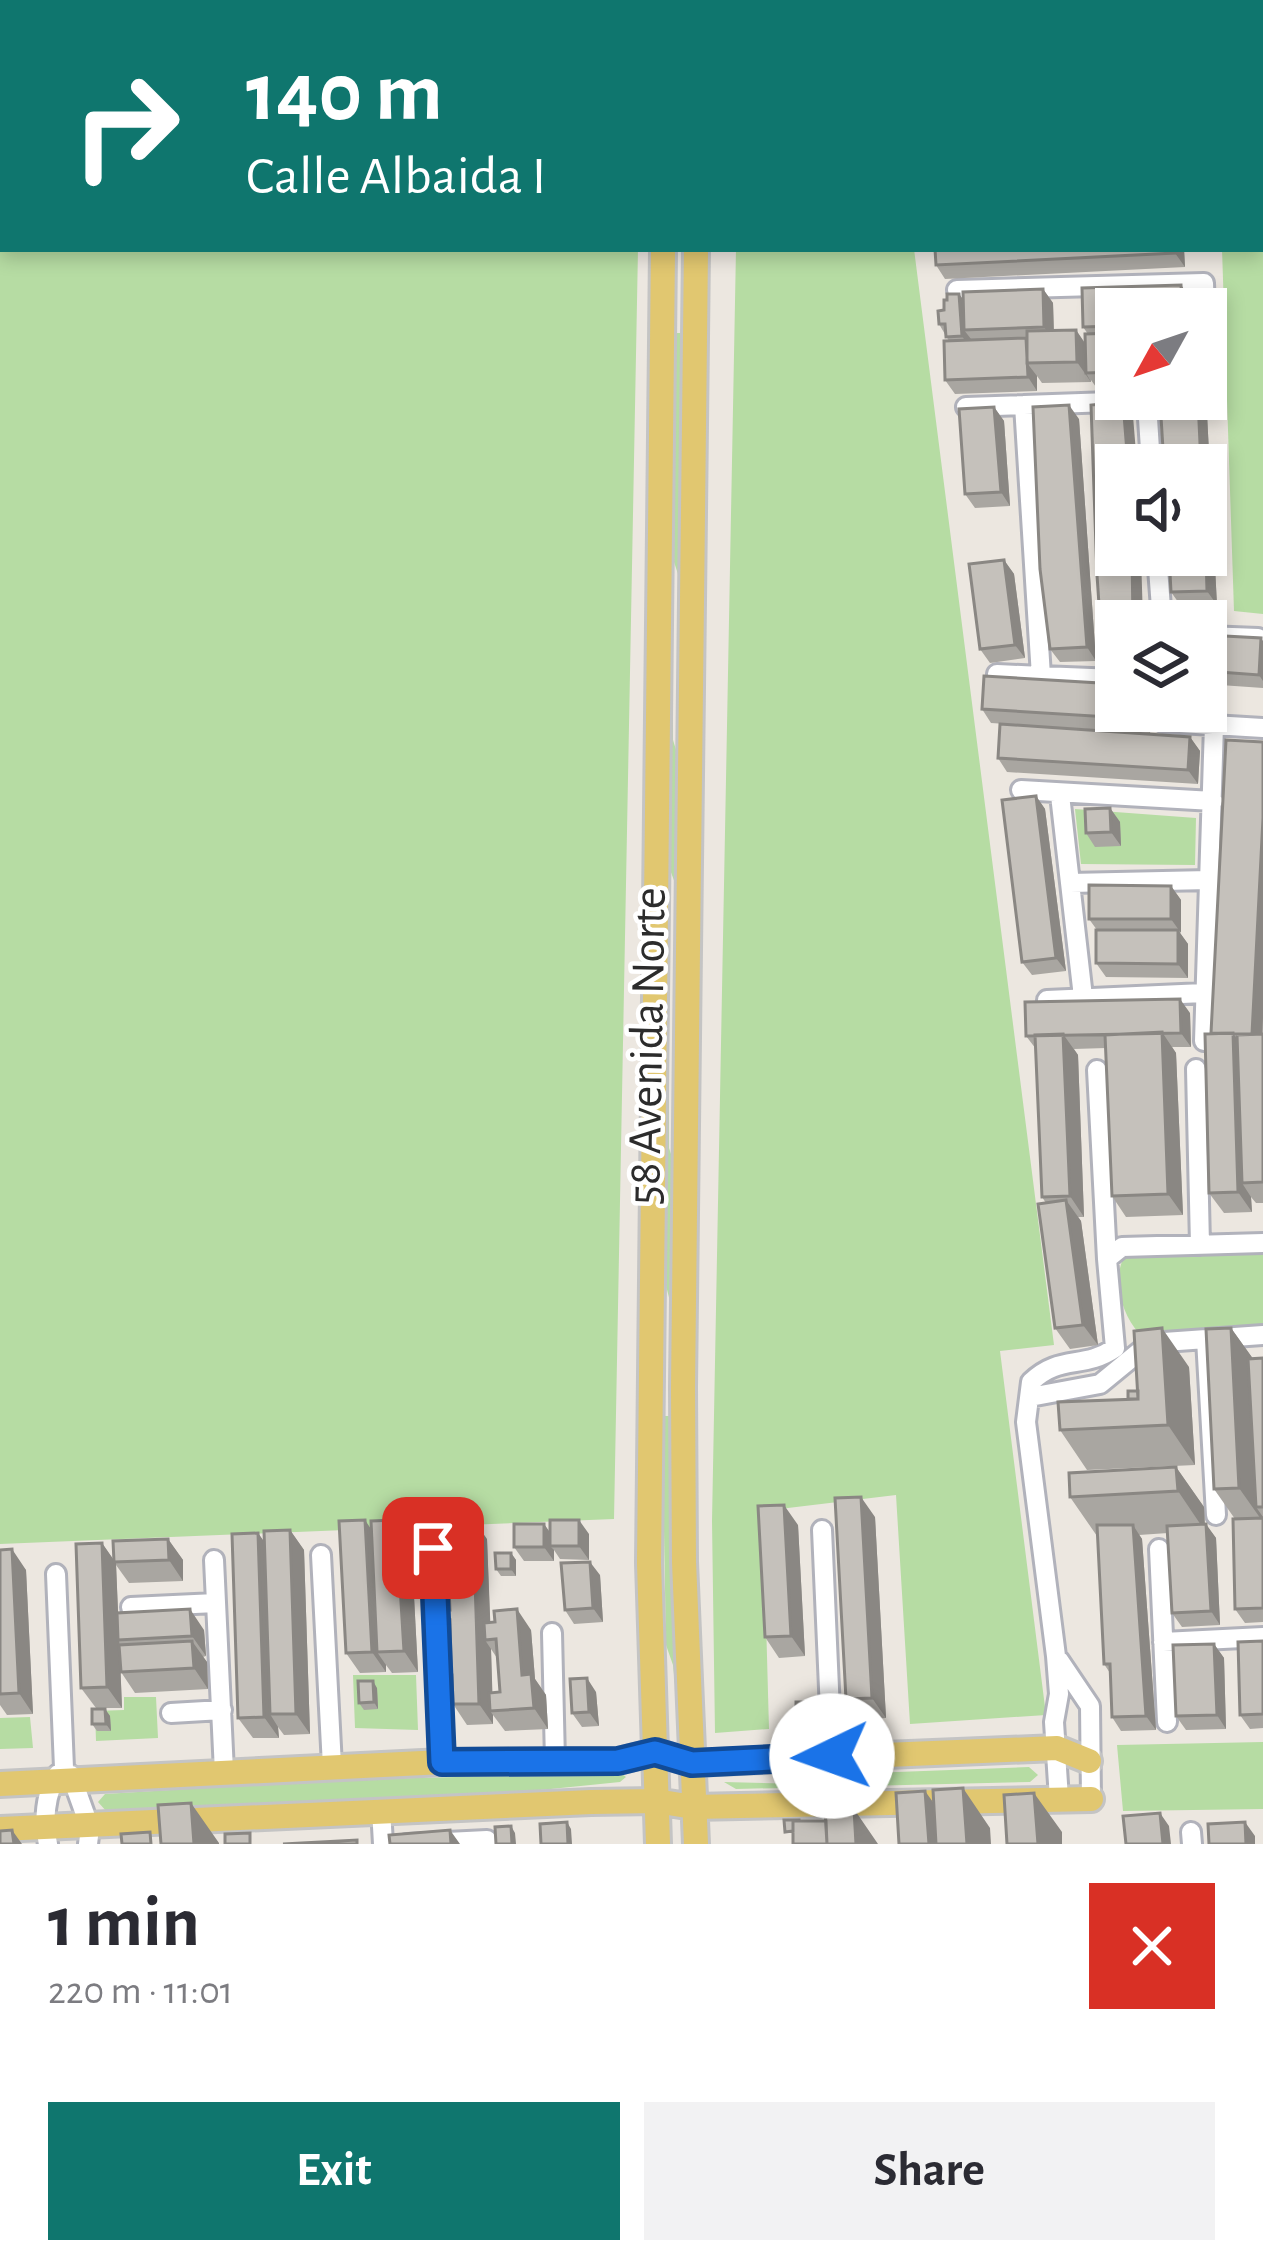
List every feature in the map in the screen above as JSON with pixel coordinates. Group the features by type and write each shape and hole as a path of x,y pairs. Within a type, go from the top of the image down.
{"main road":[{"name":"58 Avenida Norte","path":"658,1844 649,1563 663,252"},
{"name":"58 Avenida Norte","path":"696,252 683,1388 684,1562 696,1844"},
{"path":"662,308 695,310"},
{"path":"658,661 692,662"},
{"path":"654,1015 689,1013"},
{"path":"650,1388 683,1388"},
{"path":"0,1784 64,1772 441,1751 555,1761 618,1761 655,1752 692,1763 832,1744 1057,1748 1089,1761"},
{"path":"0,1829 89,1836 382,1828 656,1801 693,1807 1091,1799"}],"street":[{"path":"957,290 1204,283 1204,288"},
{"path":"966,407 1095,404"},
{"path":"1024,405 1041,676"},
{"path":"1227,637 1258,638"},
{"path":"998,674 1095,679"},
{"path":"1227,726 1263,728"},
{"path":"1204,1041 1214,732"},
{"path":"1021,790 1213,801"},
{"path":"1060,795 1083,997"},
{"path":"1070,883 1209,880"},
{"path":"1047,1000 1204,993"},
{"path":"1196,1069 1200,1245"},
{"path":"1059,1799 1056,1656 1026,1422 1030,1382 1048,1365 1098,1360 1115,1348 1097,1070"},
{"path":"1107,1259 1122,1247 1263,1243"},
{"path":"1030,1397 1100,1384 1150,1343 1263,1335"},
{"path":"1206,1339 1216,1515"},
{"path":"1192,1483 1214,1482"},
{"path":"822,1530 832,1744"},
{"path":"433,1548 441,1751"},
{"path":"1159,1549 1167,1722"},
{"path":"321,1555 332,1755"},
{"path":"214,1561 224,1761"},
{"path":"46,1835 64,1772 56,1574"},
{"path":"131,1607 216,1603"},
{"path":"552,1633 555,1761"},
{"path":"1163,1642 1263,1637"},
{"path":"1056,1656 1090,1706 1091,1799"},
{"path":"171,1713 222,1709"},
{"path":"64,1772 89,1836"},
{"path":"407,1844 487,1842"}],"green space":[{"path":"0,252 638,252 614,1519 0,1544"},
{"path":"736,252 914,252 1054,1345 1000,1351 1046,1715 910,1724 896,1495 763,1511 769,1729 715,1733 712,1521"},
{"path":"1222,252 1263,252 1263,614 1234,611 1227,288 1223,288"},
{"path":"675,333 680,333 680,393 687,412 682,637 680,580 673,559"},
{"path":"670,689 673,740 680,763 680,992 676,990 676,886 668,864"},
{"path":"1075,809 1196,818 1195,865 1081,864"},
{"path":"665,1092 669,1092 669,1148 675,1166 672,1309 664,1278"},
{"path":"1263,1254 1263,1326 1139,1333 1124,1307 1119,1276 1124,1257"},
{"path":"662,1416 670,1416 680,1733 673,1665 666,1645"},
{"path":"353,1675 416,1675 418,1730 355,1728"},
{"path":"124,1697 156,1697 158,1738 96,1741 95,1711 124,1710"},
{"path":"30,1717 33,1748 0,1749 0,1718"},
{"path":"1263,1742 1263,1809 1123,1811 1117,1745"},
{"path":"1029,1767 1038,1775 1030,1782 736,1789 724,1782 801,1784 816,1775"},
{"path":"621,1773 626,1777 620,1782 531,1791 107,1812 98,1802 105,1794 332,1780"}],"building":[{"path":"935,252 1175,252 1175,253 936,265"},
{"path":"1181,285 1181,288 1095,288 1095,327 1083,327 1082,288"},
{"path":"1043,289 1044,327 964,330 963,292"},
{"path":"947,294 959,294 962,336 946,337 945,324 939,324 938,311 944,310"},
{"path":"1076,330 1077,362 1027,363 1027,331"},
{"path":"1085,334 1095,334 1095,373 1086,373"},
{"path":"1026,338 1028,377 945,380 944,341"},
{"path":"1069,405 1087,647 1050,649 1040,569 1033,407"},
{"path":"1091,405 1095,405 1095,420 1124,420 1126,444 1095,444 1095,518"},
{"path":"994,407 1001,492 965,494 959,409"},
{"path":"1161,420 1199,420 1200,444 1163,444"},
{"path":"1004,560 1015,645 980,649 969,564"},
{"path":"1097,576 1132,576 1133,600 1099,600"},
{"path":"1170,576 1207,576 1207,591 1171,592"},
{"path":"1227,636 1261,638 1259,675 1227,673"},
{"path":"984,676 1095,683 1095,716 982,709"},
{"path":"1000,724 1190,737 1188,770 998,758"},
{"path":"1226,740 1263,742 1252,1034 1211,1033"},
{"path":"1036,796 1056,958 1022,962 1002,800"},
{"path":"1110,808 1111,832 1086,833 1085,809"},
{"path":"1089,885 1171,886 1171,919 1089,919"},
{"path":"1096,930 1178,930 1178,964 1096,963"},
{"path":"1180,999 1181,1033 1026,1036 1025,1002"},
{"path":"1162,1032 1168,1194 1112,1196 1105,1035"},
{"path":"1233,1033 1238,1192 1209,1193 1205,1034"},
{"path":"1063,1034 1070,1196 1042,1197 1035,1035"},
{"path":"1263,1034 1263,1182 1242,1183 1237,1035"},
{"path":"1066,1200 1083,1325 1055,1328 1038,1204"},
{"path":"1162,1328 1168,1425 1060,1430 1058,1402 1138,1399 1134,1331"},
{"path":"1231,1328 1239,1488 1214,1489 1206,1329"},
{"path":"1263,1358 1263,1507 1256,1507 1248,1359"},
{"path":"1176,1467 1178,1491 1070,1497 1069,1473"},
{"path":"861,1497 872,1698 846,1699 835,1498"},
{"path":"784,1505 791,1636 765,1637 758,1506"},
{"path":"1263,1518 1263,1608 1235,1609 1233,1519"},
{"path":"447,1519 473,1519 479,1704 453,1704 452,1675 440,1675 440,1663 451,1663 450,1620 439,1621 438,1610 450,1610 448,1566 434,1566 433,1554 448,1553"},
{"path":"365,1520 372,1652 346,1653 339,1521"},
{"path":"396,1520 404,1651 377,1652 371,1521"},
{"path":"550,1520 579,1520 579,1546 550,1546"},
{"path":"514,1524 544,1524 544,1547 514,1547"},
{"path":"1206,1524 1211,1611 1172,1613 1167,1526"},
{"path":"1097,1525 1133,1525 1146,1716 1112,1717 1110,1664 1104,1664"},
{"path":"290,1530 296,1714 270,1714 264,1531"},
{"path":"258,1533 264,1717 238,1718 232,1534"},
{"path":"168,1539 169,1560 114,1562 113,1541"},
{"path":"102,1543 107,1687 81,1688 76,1544"},
{"path":"12,1549 19,1693 0,1694 0,1550"},
{"path":"495,1553 511,1553 511,1569 496,1569"},
{"path":"590,1562 593,1608 565,1610 561,1563"},
{"path":"190,1609 192,1636 118,1640 117,1613"},
{"path":"517,1609 522,1675 531,1674 534,1708 490,1711 489,1693 500,1692 496,1639 485,1640 484,1623 495,1622 494,1611"},
{"path":"192,1641 194,1668 121,1672 119,1645"},
{"path":"1263,1641 1263,1714 1240,1715 1238,1642"},
{"path":"1214,1644 1217,1715 1176,1716 1173,1645"},
{"path":"587,1678 589,1712 572,1713 570,1679"},
{"path":"358,1681 373,1681 374,1702 359,1703"},
{"path":"796,1702 813,1702 813,1723 796,1723"},
{"path":"92,1709 105,1709 106,1724 92,1724"},
{"path":"963,1788 967,1844 936,1844 933,1790"},
{"path":"925,1791 929,1844 899,1844 896,1793"},
{"path":"1034,1793 1038,1844 1007,1844 1004,1795"},
{"path":"191,1803 194,1844 161,1844 158,1805"},
{"path":"854,1809 856,1844 827,1844 825,1811"},
{"path":"1160,1813 1163,1844 1126,1844 1123,1816"},
{"path":"784,1820 799,1821 793,1821 793,1831 785,1832"},
{"path":"793,1821 826,1821 827,1844 793,1844"},
{"path":"567,1822 568,1844 541,1844 540,1824"},
{"path":"1245,1822 1246,1844 1209,1844 1208,1824"},
{"path":"511,1826 512,1844 496,1844 495,1827"},
{"path":"12,1830 14,1844 0,1844 0,1831"},
{"path":"450,1830 451,1844 390,1844 389,1835"},
{"path":"150,1832 151,1844 122,1844 121,1834"},
{"path":"250,1833 250,1844 225,1844 225,1834"},
{"path":"357,1840 357,1844 283,1844"}],"route":[{"path":"433,1548 442,1762 618,1761 655,1752 692,1763 832,1756"}]}
